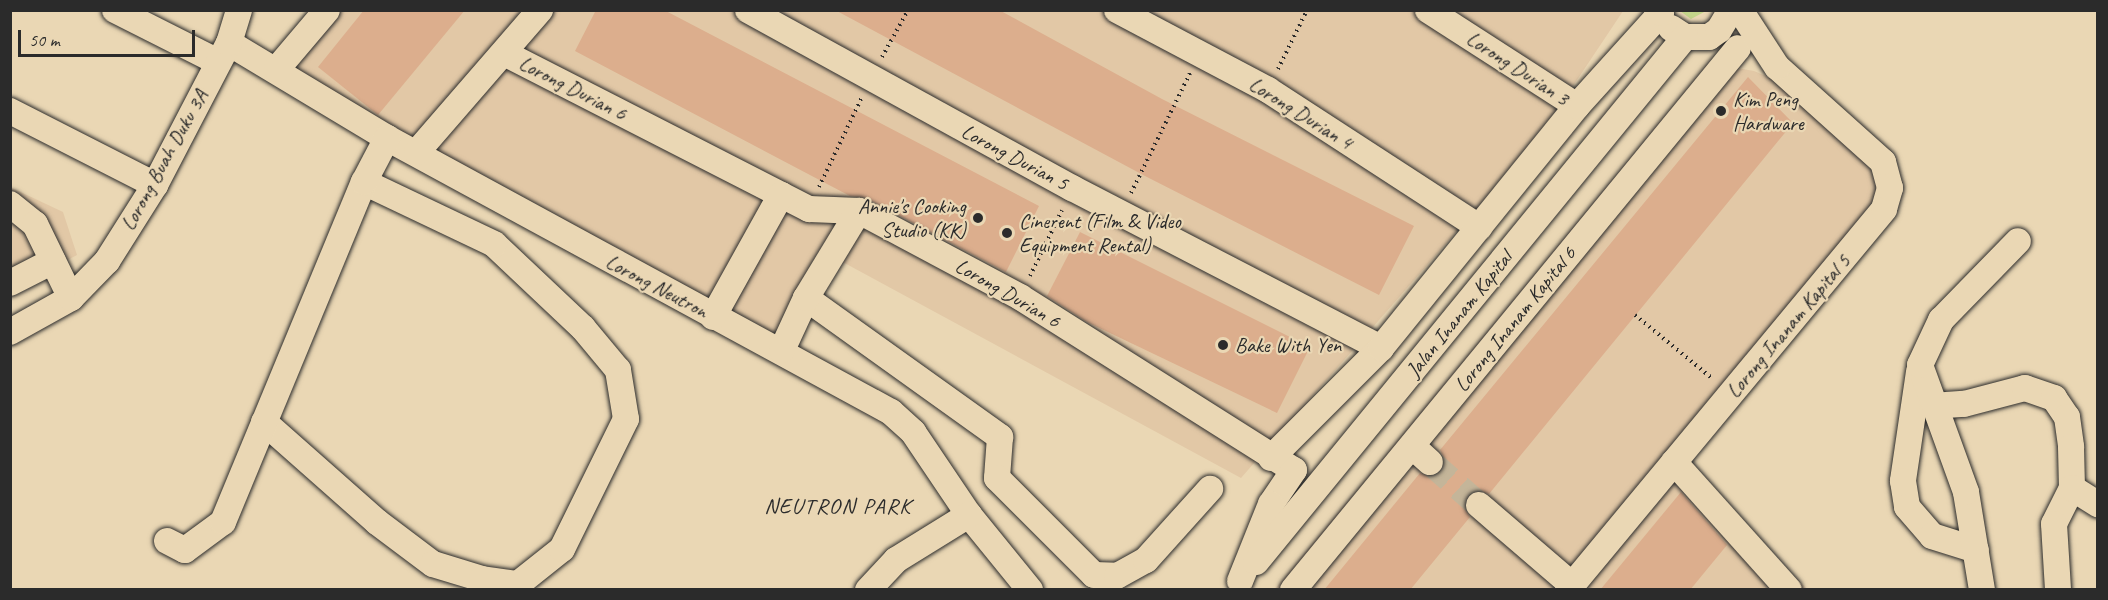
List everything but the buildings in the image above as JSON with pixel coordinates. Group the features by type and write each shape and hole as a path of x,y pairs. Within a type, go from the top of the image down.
{"street":[{"name":"Lorong Neutron","path":"115,10 223,52 277,69 387,138 417,152 713,317 782,350 891,412 913,432 969,515 1030,590"},
{"name":"Lorong Buah Duku 3A","path":"10,332 71,298 107,261 155,185 223,52 238,10"},
{"path":"277,69 327,10"},
{"path":"417,152 540,10"},
{"name":"Lorong Durian 5","path":"748,10 1072,188 1381,348"},
{"name":"Lorong Durian 4","path":"1117,10 1268,90 1479,227"},
{"name":"Lorong Durian 3","path":"1428,10 1577,106"},
{"name":"Jalan Inanam Kapital","path":"1236,585 1428,353 1697,37 1727,21 1731,10"},
{"name":"Lorong Inanam Kapital 5","path":"1570,587 1884,209 1890,188 1882,162 1777,67 1740,10"},
{"path":"1271,458 1381,348 1577,106 1659,11 1666,24 1697,37"},
{"name":"Lorong Inanam Kapital 5","path":"1697,37 1738,48 1777,67"},
{"name":"Lorong Inanam Kapital 6","path":"1293,590 1421,454 1738,48"},
{"name":"Lorong Durian 6","path":"504,52 809,209 859,211 1020,297 1271,458 1294,470 1271,504 1236,585"},
{"path":"10,111 155,185"},
{"path":"167,541 185,550 223,522 364,182 387,138"},
{"path":"264,422 377,522 433,564 482,579 518,584 562,549 626,419 618,369 583,328 494,244 364,182"},
{"path":"713,317 781,195"},
{"path":"10,204 36,224 71,298"},
{"path":"782,350 806,298 859,211"},
{"path":"1976,550 1932,536 1907,507 1903,482 1920,365 1941,320 2018,241"},
{"path":"10,284 53,261"},
{"path":"806,298 1000,437 997,478 1094,575 1117,576 1146,560 1210,489"},
{"path":"1271,458 1329,428 1408,338 1428,353"},
{"path":"1920,365 1932,406 1966,492 1982,590"},
{"path":"1932,406 1964,404 2025,388 2054,398 2067,417 2072,488 2054,524 2058,590"},
{"path":"1674,462 1789,590"},
{"path":"2072,488 2097,504"},
{"path":"1479,505 1570,587"},
{"path":"868,590 896,560 969,515"}],"path":[{"path":"809,209 871,79 908,10"},
{"path":"1268,90 1307,10"},
{"path":"1122,212 1200,54"},
{"path":"1020,297 1072,188"},
{"path":"1635,315 1732,394"}],"shaded area":[{"path":"339,11 1623,11 1539,137 1241,478 839,260 766,353 280,87"},
{"path":"1708,63 1754,71 1775,80 1867,165 1877,179 1878,193 1874,205 1673,453 1807,589 1274,590"},
{"path":"10,187 63,212 77,255 11,290"}],"green space":[{"path":"1680,11 1706,11 1691,19"}],"tunnel":[{"path":"1430,462 1479,505"}],"place":[{"name":"Kim Peng Hardware","path":"1721,111"},
{"name":"Annie's Cooking Studio (KK)","path":"978,218"},
{"name":"Cinerent (Film & Video Equipment Rental)","path":"1007,233"},
{"name":"Bake With Yen","path":"1223,345"}],"district":[{"name":"NEUTRON PARK","path":"838,507"}]}
